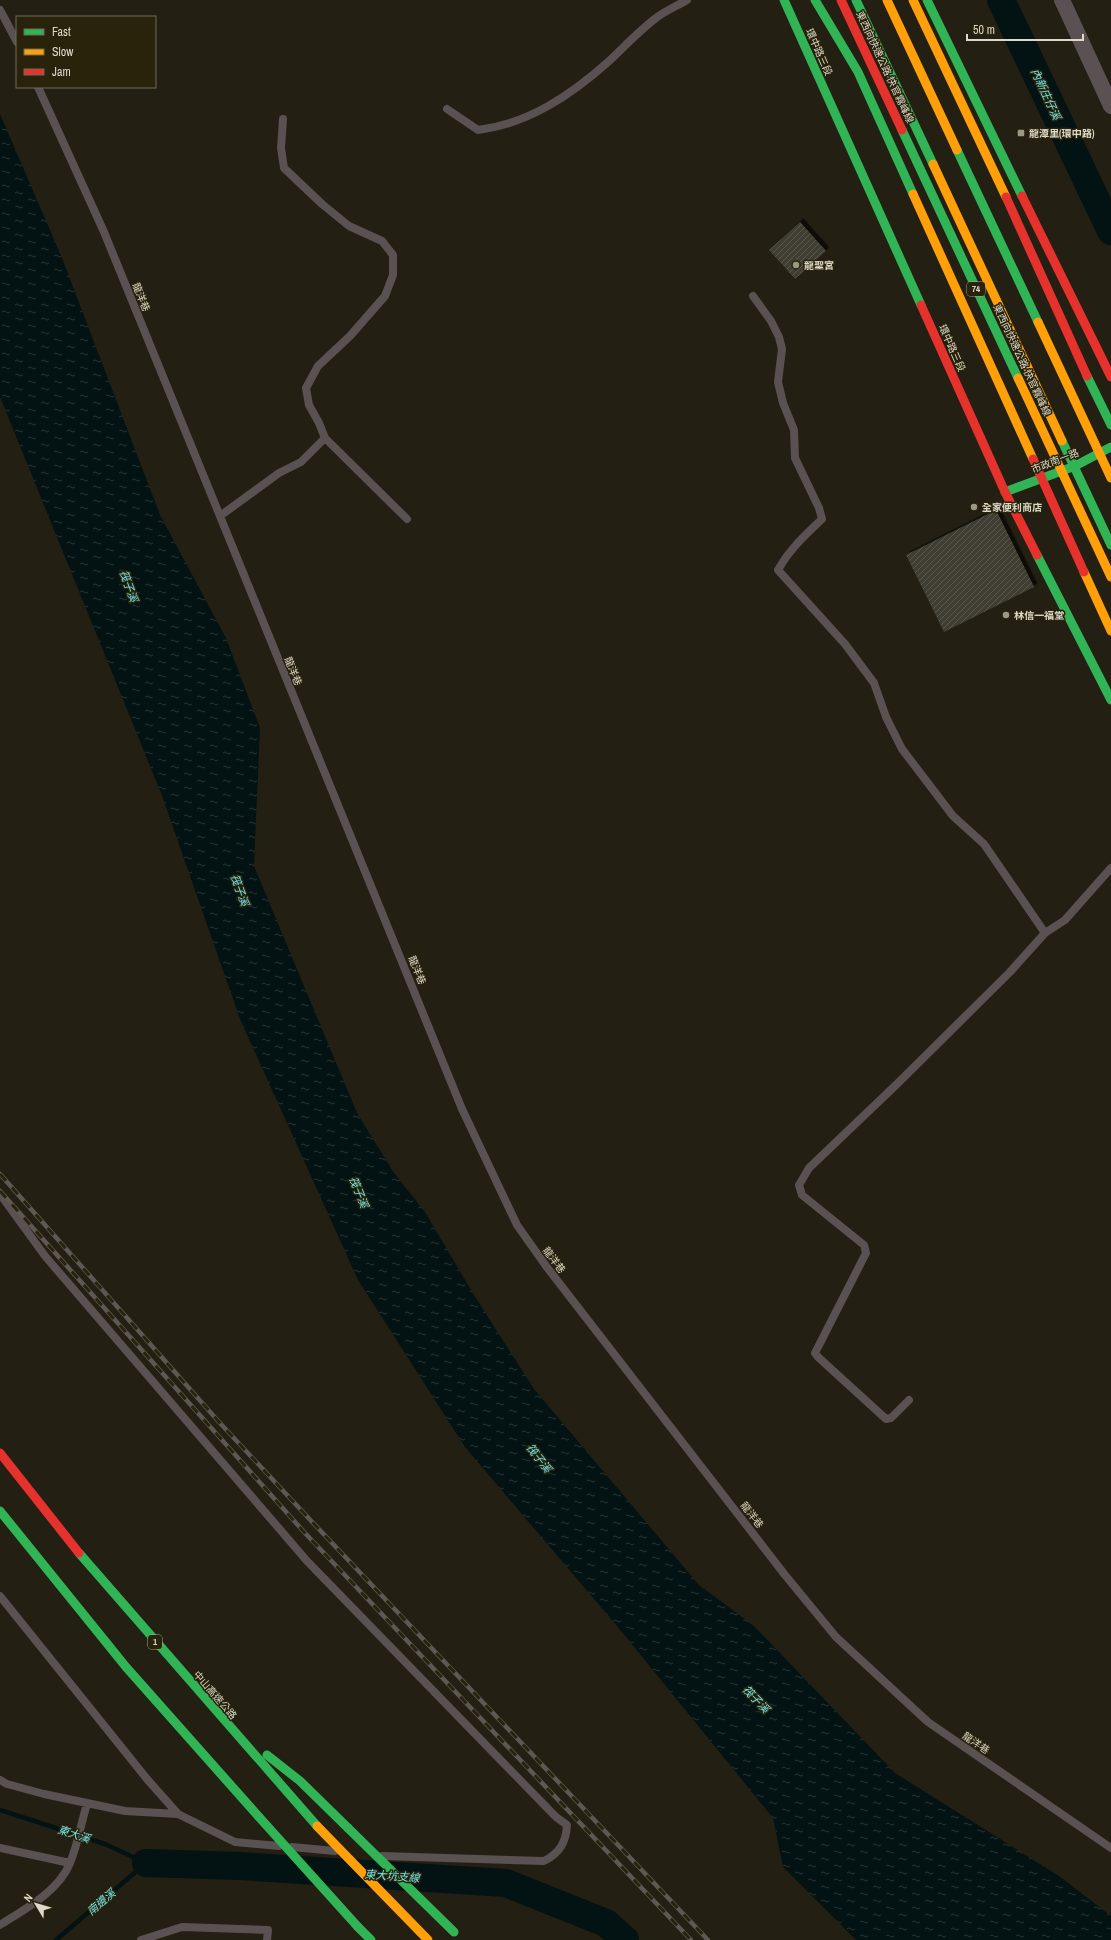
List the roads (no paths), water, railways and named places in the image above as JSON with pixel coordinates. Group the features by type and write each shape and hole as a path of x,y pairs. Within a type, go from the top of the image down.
{"main road":[{"name":"環中路三段","path":"784,0 1005,492 1111,700"},
{"path":"816,0 858,72 1111,631"},
{"name":"東西向快速公路 快官霧峰線","path":"841,0 1111,577"},
{"path":"856,0 1111,545"},
{"path":"887,0 1111,478"},
{"path":"913,0 988,158 1072,345 1111,425"},
{"path":"927,0 1111,377"},
{"name":"市政南一路","path":"1005,492 1075,466 1085,457 1111,447"},
{"path":"1085,457 1092,471"},
{"name":"中山高速公路","path":"0,1453 87,1563 222,1720 317,1826 428,1940"},
{"path":"0,1511 66,1596 173,1721 371,1940"},
{"path":"222,1720 300,1781 463,1940"}],"street":[{"path":"1062,0 1111,106"}],"lane":[{"path":"447,109 478,130 499,128 514,123 572,92 607,63 656,18 687,0"},
{"path":"0,10 16,40"},
{"name":"龍洋巷","path":"38,88 104,232 462,1109 517,1226 546,1266 785,1575 836,1636 928,1722 1111,1848"},
{"path":"283,120 281,148 284,168 322,204 349,226 382,241 393,255 393,275 385,296 350,336 318,366 306,388 309,405 319,423 324,438 407,519"},
{"path":"754,296 771,321 779,337 782,349 778,382 783,403 794,430 795,458 819,508 822,519 802,537 784,558 778,570 845,644 874,683 889,723 902,749 953,816 984,844 1045,932"},
{"path":"220,516 279,473 301,462 324,438"},
{"path":"909,1400 891,1418 886,1419 815,1353 866,1253 864,1245 802,1195 799,1185 809,1168 896,1086 1010,972 1045,932 1065,920 1111,868"},
{"path":"0,1194 45,1256 307,1561 556,1817 567,1825 564,1844 552,1857 544,1861 530,1861 389,1856 235,1842 178,1814 147,1779 0,1596"},
{"path":"0,1780 7,1784 87,1804 125,1811 178,1814"},
{"path":"0,1925 24,1910 52,1888 70,1863 87,1804"},
{"path":"0,1848 70,1863"},
{"path":"141,1940 182,1927 268,1930 267,1940"}],"water":[{"name":"筏子溪","path":"0,114 62,258 160,515 226,638 260,728 254,866 357,1113 394,1173 425,1212 474,1295 534,1389 699,1585 754,1626 895,1773 1059,1876 1111,1916 1111,1940 856,1940 783,1867 773,1818 622,1632 465,1447 358,1280 240,1019 161,793 0,397"}],"waterway":[{"name":"內新庄仔溪","path":"1001,0 1111,231"},
{"name":"東大溪","path":"0,1810 105,1844 146,1863 56,1940"},
{"name":"東大坑支線","path":"146,1863 239,1866 506,1883 606,1923 625,1940"}],"railway":[{"path":"0,1174 219,1422 708,1940"},
{"path":"0,1191 304,1532 691,1940"}],"place":[{"name":"龍潭里(環中路)","path":"1021,133"},
{"name":"龍聖宮","path":"796,265"},
{"name":"全家便利商店","path":"974,507"},
{"name":"林信一福堂","path":"1006,615"}],"water label":[{"name":"南邊溪","path":"101,1902"}]}
